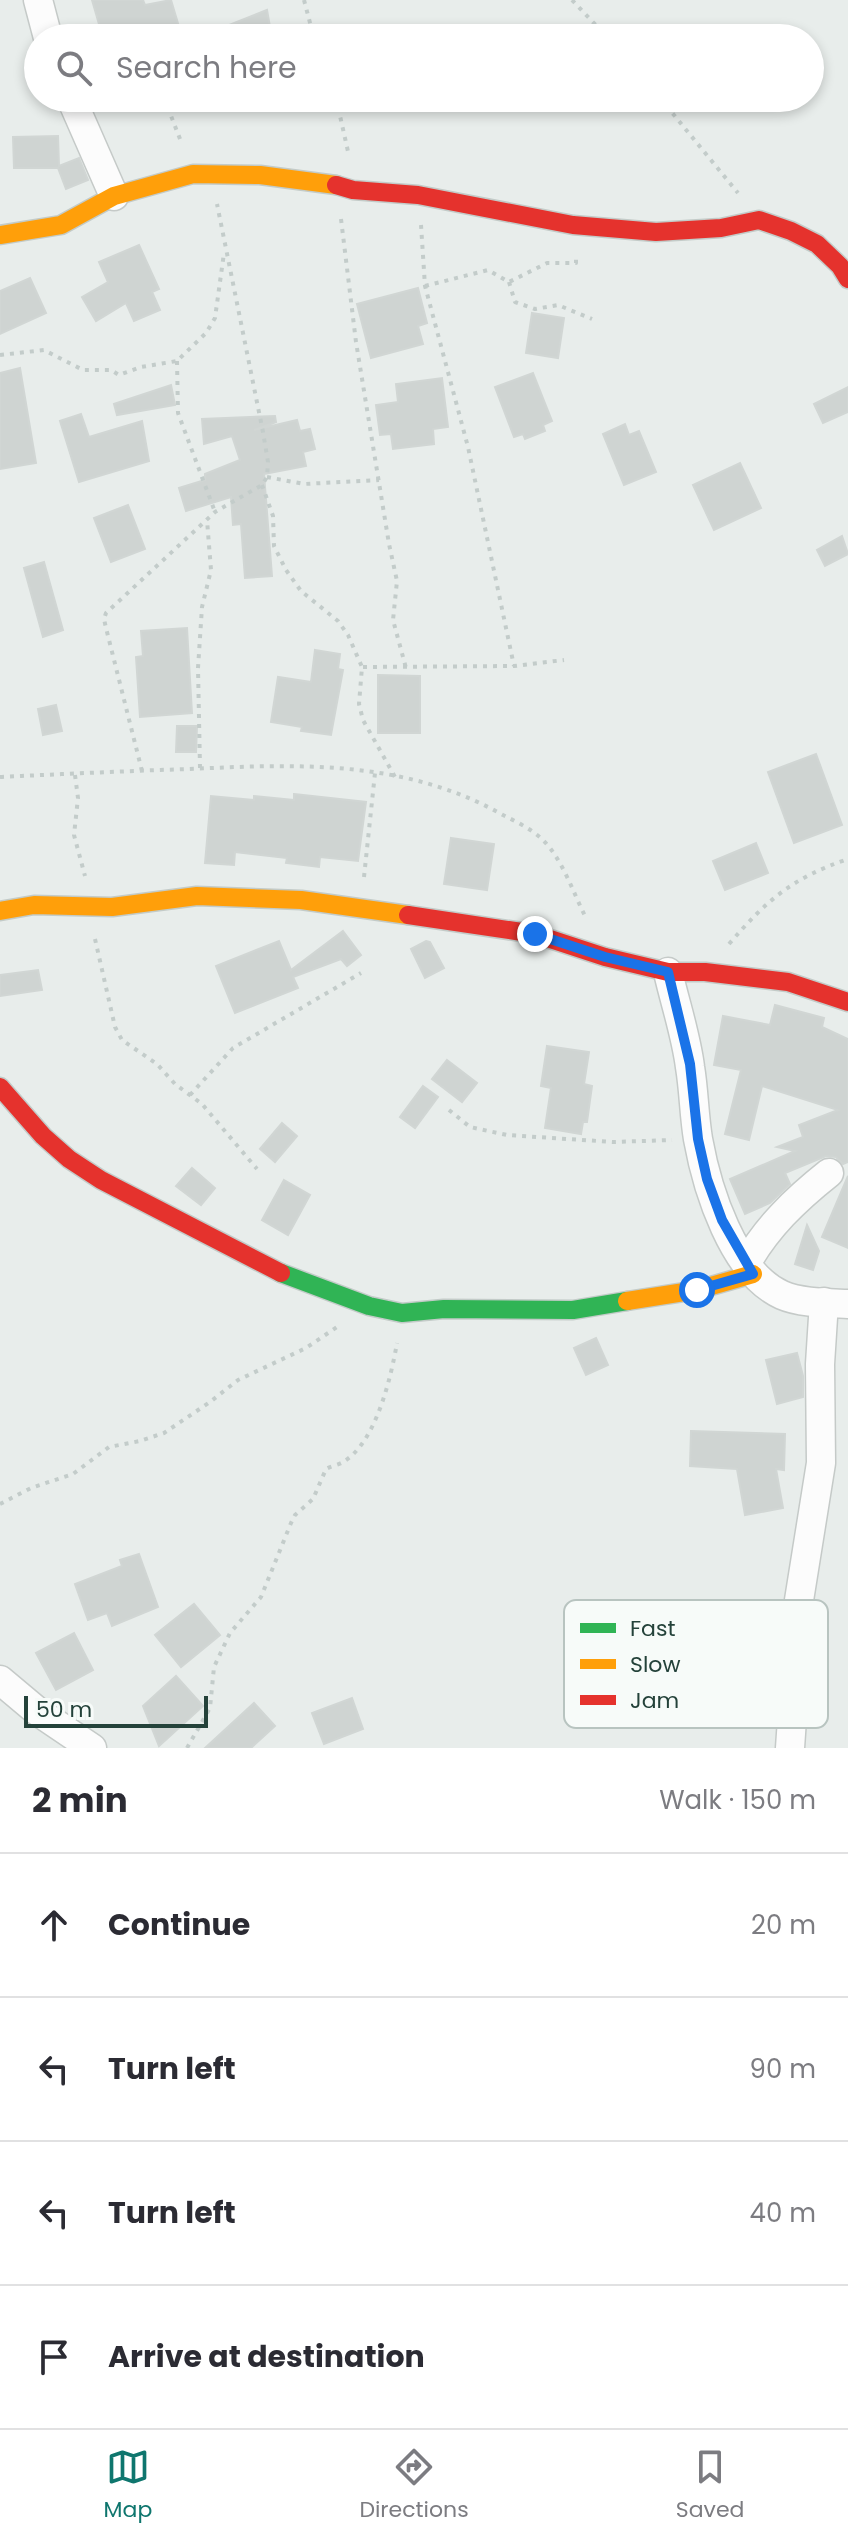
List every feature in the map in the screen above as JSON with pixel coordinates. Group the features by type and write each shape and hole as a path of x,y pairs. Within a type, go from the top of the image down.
{"street":[{"path":"38,0 44,24"},
{"path":"77,112 114,196"},
{"path":"0,235 61,225 114,196 201,174 260,175 418,195 573,225 656,232 721,228 759,220 817,244 840,266 848,279"},
{"path":"0,911 34,905 112,907 197,896 301,900 535,934 605,957 668,972 705,972 788,982 848,1002"},
{"path":"668,972 690,1064 698,1139 707,1179 722,1220 749,1269 785,1297 836,1303 820,1364 821,1463 799,1600"},
{"path":"0,1087 43,1136 69,1159 101,1180 271,1269 369,1306 402,1313 444,1309 603,1307 697,1290 749,1269 758,1242 781,1215 829,1173"},
{"path":"0,1680 37,1711 92,1748"},
{"path":"790,1748 791,1728"}],"path":[{"path":"304,0 310,24"},
{"path":"572,0 595,24"},
{"path":"142,771 104,619 112,606 215,512 262,485 267,477 268,462 219,212 171,112"},
{"path":"339,112 348,147 345,188 356,342 397,581 393,620 406,668"},
{"path":"671,112 759,220"},
{"path":"418,195 425,286 468,447 514,666"},
{"path":"509,282 547,263 576,263 573,225"},
{"path":"0,355 44,350 83,370 111,370 119,375 141,367 177,361 206,333 215,318 225,250"},
{"path":"425,286 488,270 509,282 515,302 535,309 558,305 592,319"},
{"path":"177,361 178,413 215,512"},
{"path":"267,477 304,484 379,480"},
{"path":"262,485 273,516 274,546 286,570 301,591 338,621 362,667 359,704 363,720 395,777"},
{"path":"200,768 198,668 202,607 211,570 207,520"},
{"path":"362,667 514,666 564,660"},
{"path":"0,777 327,765 443,788 488,806 535,833 553,852 586,918"},
{"path":"348,907 364,880 375,773"},
{"path":"75,774 78,798 74,835 87,882 87,906 115,1027 122,1040 157,1064 202,1104 257,1169"},
{"path":"705,972 747,921 780,892 804,876 848,859"},
{"path":"190,1095 233,1048 361,973"},
{"path":"449,1110 470,1127 507,1135 613,1142 698,1139"},
{"path":"0,1504 31,1488 73,1474 109,1447 164,1433 238,1380 306,1348 369,1306"},
{"path":"187,1748 210,1708 214,1667 230,1633 261,1597 295,1515 313,1499 326,1469 345,1462 363,1442 390,1379 402,1313"}],"building":[{"path":"92,0 143,0 145,5 171,0 178,24 99,24"},
{"path":"267,10 270,24 232,24"},
{"path":"58,136 59,166 79,158 88,180 66,189 58,168 14,168 13,137"},
{"path":"139,245 159,289 152,292 160,310 134,321 126,303 96,321 82,297 108,282 99,262"},
{"path":"30,278 46,313 0,334 0,291"},
{"path":"418,288 427,323 418,326 423,344 371,358 357,304"},
{"path":"532,313 564,318 558,358 526,353"},
{"path":"20,368 36,463 0,469 0,373"},
{"path":"533,373 552,421 543,425 545,431 525,439 523,434 514,437 495,387"},
{"path":"442,378 448,427 433,429 434,444 393,449 391,434 380,435 376,405 398,402 396,384"},
{"path":"171,385 175,405 117,415 114,404"},
{"path":"848,387 848,412 823,423 814,404"},
{"path":"81,414 89,437 142,421 149,461 79,482 60,421"},
{"path":"275,416 276,422 254,430 297,420 300,431 310,429 315,449 303,452 306,466 264,474 272,576 245,578 241,524 233,525 231,497 186,511 179,488 205,480 205,474 240,460 232,436 204,444 202,419"},
{"path":"625,424 629,435 639,431 656,472 624,485 603,434"},
{"path":"740,463 761,508 714,530 693,485"},
{"path":"128,505 145,549 111,562 94,518"},
{"path":"842,536 848,554 825,566 817,550"},
{"path":"44,562 63,630 43,637 24,568"},
{"path":"187,628 192,713 140,717 136,657 143,656 141,631"},
{"path":"315,650 340,654 338,669 343,670 331,735 301,731 302,727 271,722 278,677 311,682"},
{"path":"378,675 420,676 420,733 378,733"},
{"path":"56,705 62,731 43,735 38,709"},
{"path":"177,726 197,726 196,752 176,752"},
{"path":"816,754 842,825 794,843 768,772"},
{"path":"294,794 366,802 358,861 320,857 319,867 286,863 287,858 235,852 234,865 205,863 211,796 294,800"},
{"path":"451,838 494,844 487,890 444,884"},
{"path":"756,843 768,873 725,890 713,861"},
{"path":"343,931 361,955 347,966 341,959 293,977 298,988 235,1013 216,966 279,941 291,970"},
{"path":"430,942 444,968 425,978 411,949"},
{"path":"38,970 42,990 0,996 0,975"},
{"path":"775,1005 824,1018 822,1027 848,1039 848,1162 843,1164 836,1157 826,1156 785,1173 790,1184 770,1203 745,1214 730,1179 795,1151 777,1147 803,1137 799,1125 838,1110 762,1086 749,1140 725,1134 741,1070 714,1065 723,1016 770,1025"},
{"path":"547,1046 589,1052 584,1084 592,1086 587,1122 583,1122 581,1134 545,1128 551,1088 541,1086"},
{"path":"447,1060 477,1083 462,1102 432,1079"},
{"path":"423,1086 438,1097 415,1128 400,1117"},
{"path":"282,1123 297,1136 275,1162 260,1149"},
{"path":"192,1168 215,1188 201,1205 176,1186"},
{"path":"848,1176 848,1248 822,1237"},
{"path":"284,1180 310,1195 288,1235 262,1220"},
{"path":"807,1225 819,1251 813,1270 795,1264"},
{"path":"596,1338 608,1365 586,1375 574,1348"},
{"path":"797,1353 803,1376 803,1397 777,1404 766,1360"},
{"path":"691,1431 785,1434 784,1470 776,1469 783,1508 745,1515 737,1469 690,1466"},
{"path":"139,1554 158,1607 112,1626 107,1613 88,1620 75,1584 122,1566 120,1560"},
{"path":"194,1604 220,1635 181,1667 155,1635"},
{"path":"74,1633 93,1670 56,1690 36,1653"},
{"path":"176,1676 203,1706 159,1746 143,1706"},
{"path":"352,1698 363,1729 324,1744 312,1713"},
{"path":"254,1703 275,1726 251,1748 205,1748"}],"traffic: fast":[{"path":"281,1273 369,1306 402,1313 444,1309 573,1310 627,1301"}],"traffic: slow":[{"path":"0,235 61,225 114,196 193,174 260,175 336,185"},
{"path":"0,911 34,905 112,907 197,896 301,900 408,915"},
{"path":"627,1301 697,1290 753,1274"}],"traffic: jam":[{"path":"336,185 353,190 418,195 573,225 656,232 721,228 759,220 817,244 840,266 848,279"},
{"path":"408,915 535,934 605,957 668,972 705,972 788,982 848,1002"},
{"path":"0,1087 43,1136 69,1159 101,1180 281,1273"}],"route":[{"path":"535,934 605,957 668,972 690,1064 698,1139 707,1179 722,1220 753,1274 697,1290"}]}
